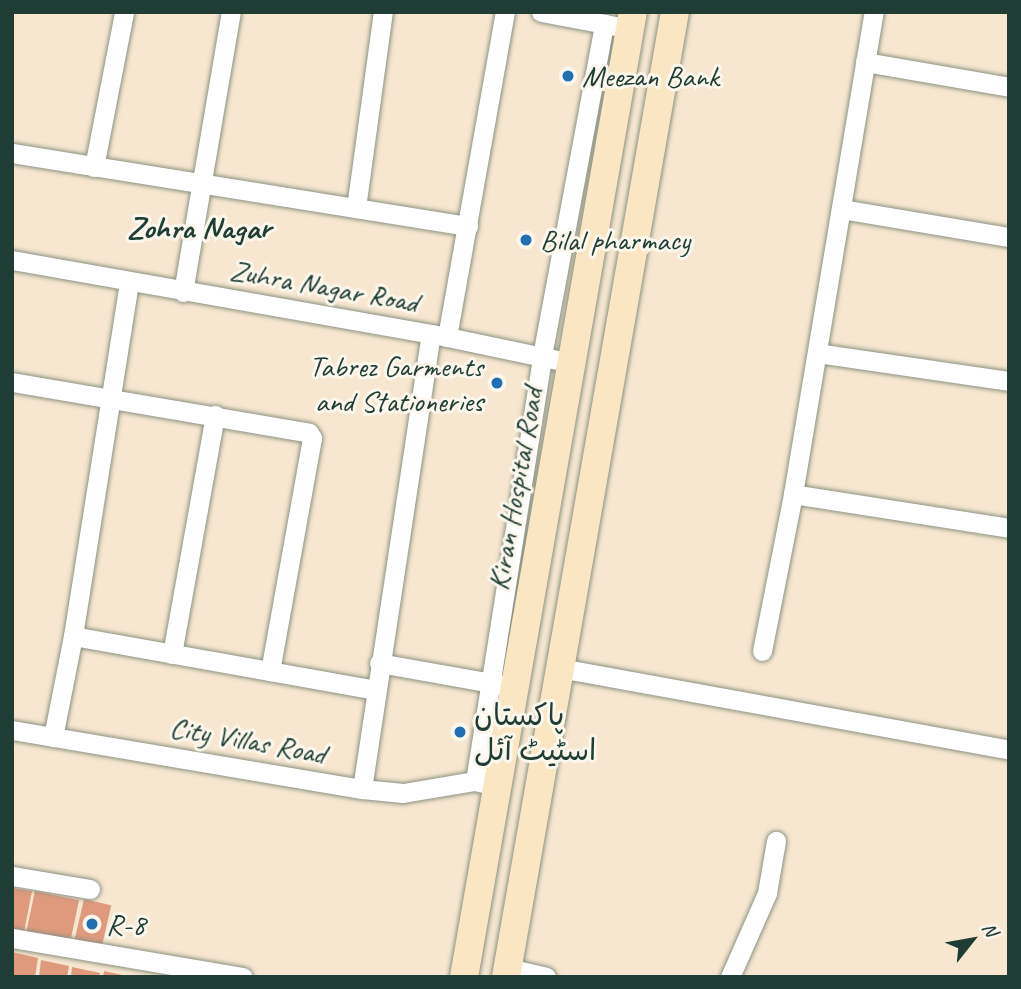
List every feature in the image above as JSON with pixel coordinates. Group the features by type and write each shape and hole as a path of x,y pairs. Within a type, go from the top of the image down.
{"main road":[{"path":"507,973 675,12"},
{"name":"Kiran Hospital Road","path":"464,977 486,784 502,685 571,363 623,21"}],"street":[{"path":"94,167 124,12"},
{"path":"183,292 231,12"},
{"path":"356,208 383,12"},
{"path":"362,789 379,663 439,335 468,226 505,12"},
{"path":"379,663 502,685 542,356 623,21 541,12"},
{"path":"762,652 793,494 874,12"},
{"path":"865,62 1009,86"},
{"path":"12,153 468,226"},
{"path":"841,209 1009,237"},
{"name":"Zuhra Nagar Road","path":"12,260 439,335 571,363"},
{"path":"53,737 73,636 129,282"},
{"path":"817,353 1009,381"},
{"path":"12,382 305,429 312,438 270,671"},
{"path":"172,654 215,415"},
{"path":"793,494 1009,528"},
{"path":"73,636 375,690"},
{"path":"560,668 1009,750"},
{"name":"City Villas Road","path":"12,730 362,789 403,793 486,784"},
{"path":"730,977 767,893 776,841"},
{"path":"12,876 90,889"},
{"path":"12,937 243,977"},
{"path":"507,973 546,977"}],"building":[{"path":"12,888 32,891 24,932 12,930"},
{"path":"35,891 79,900 70,942 26,933"},
{"name":"R-8","path":"84,899 111,905 101,948 74,942"},
{"path":"12,952 38,958 35,977 12,977"},
{"path":"41,960 69,966 67,977 39,977"},
{"path":"72,967 100,973 99,977 71,977"},
{"path":"104,971 127,976 127,977 103,977"}],"place":[{"name":"Meezan Bank","path":"568,76"},
{"name":"Bilal pharmacy","path":"526,240"},
{"name":"Tabrez Garments and Stationeries","path":"497,383"},
{"name":"پاکستان اسٹیٹ آئل","path":"460,732"},
{"name":"R-8","path":"92,924"}],"district":[{"name":"Zohra Nagar","path":"199,228"}]}
